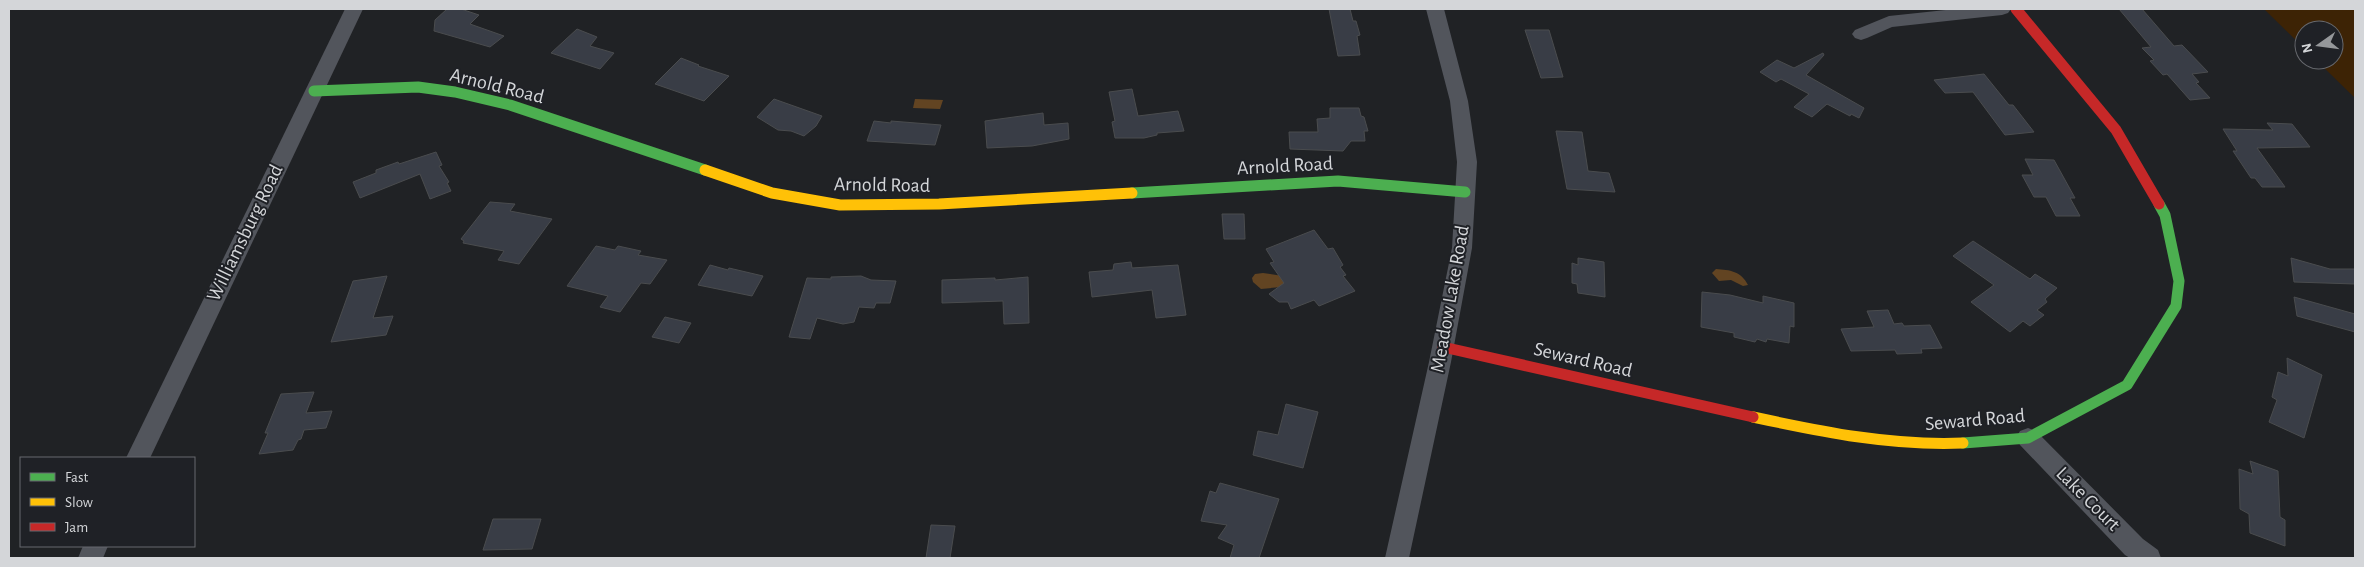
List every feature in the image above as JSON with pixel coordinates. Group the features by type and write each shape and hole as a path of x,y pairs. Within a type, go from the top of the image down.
{"street":[{"name":"Williamsburg Road","path":"138,457 354,9"},
{"name":"Meadow Lake Road","path":"1397,558 1443,346 1462,248 1466,192 1468,162 1459,101 1435,9"},
{"path":"1861,34 1889,22 2002,9"},
{"name":"Seward Road","path":"1443,346 1732,413 1836,435 1935,445 2028,438 2127,384 2176,306 2179,281 2164,215 2146,178 2116,130 2016,9"},
{"name":"Arnold Road","path":"314,91 408,87 476,96 510,105 620,144 772,193 840,206 939,204 1338,181 1466,192"},
{"name":"Lake Court","path":"2028,438 2134,547 2149,558"}],"shaded area":[{"path":"2264,9 2355,9 2355,98 2326,70 2344,70 2344,20 2294,20 2294,38"},
{"path":"915,99 943,100 940,109 913,108"},
{"path":"1716,269 1738,274 1748,285 1743,286 1731,280 1719,281 1712,273"},
{"path":"1263,273 1283,276 1285,283 1281,287 1261,289 1253,282 1252,278 1255,274"}],"building":[{"path":"447,9 461,9 479,15 470,24 504,36 490,47 434,31 435,20"},
{"path":"1329,9 1350,9 1353,21 1356,21 1360,35 1357,36 1360,55 1338,56"},
{"path":"2119,9 2142,9 2174,46 2182,45 2208,72 2192,74 2199,82 2196,83 2210,98 2190,100 2167,74 2163,75 2150,61 2154,60 2142,48 2151,47"},
{"path":"577,29 597,37 590,46 614,53 600,69 551,53"},
{"path":"1525,30 1549,30 1563,77 1541,78"},
{"path":"1823,53 1824,55 1806,75 1864,108 1859,118 1851,114 1850,116 1827,104 1812,117 1794,107 1809,94 1781,79 1776,82 1760,72 1777,60 1794,68"},
{"path":"681,58 698,66 729,76 704,101 655,84"},
{"path":"1984,74 2009,105 2013,105 2034,132 2005,135 1973,92 1945,93 1934,80"},
{"path":"1132,89 1138,116 1178,111 1184,131 1157,133 1157,135 1144,138 1115,138 1112,122 1115,121 1109,92"},
{"path":"774,99 822,116 816,126 804,136 791,131 778,130 757,117"},
{"path":"1330,108 1359,108 1368,131 1364,131 1365,141 1351,141 1343,151 1290,149 1289,132 1318,132 1317,119 1330,118"},
{"path":"1043,113 1044,125 1068,123 1069,139 1032,146 987,148 985,121"},
{"path":"874,121 941,125 935,145 867,141"},
{"path":"2267,123 2292,124 2310,147 2257,148 2285,187 2262,187 2255,178 2251,178 2233,151 2237,151 2223,129 2273,130"},
{"path":"1556,131 1582,132 1588,171 1609,173 1615,192 1567,189"},
{"path":"436,152 442,165 439,166 449,182 447,183 451,191 430,199 420,174 360,198 353,182 376,173 376,170 398,162 399,164"},
{"path":"2025,159 2054,160 2075,198 2070,198 2080,216 2056,216 2046,197 2034,197 2022,175 2033,175"},
{"path":"490,202 515,204 510,211 552,219 519,264 498,260 504,251 463,243 464,241 461,239"},
{"path":"1222,214 1244,214 1245,239 1224,239"},
{"path":"1314,230 1328,249 1333,248 1343,265 1340,267 1346,275 1343,276 1355,291 1319,306 1314,300 1291,309 1288,302 1279,302 1269,294 1284,283 1270,263 1274,262 1266,249"},
{"path":"1973,241 2030,279 2035,274 2057,288 2045,299 2047,302 2037,310 2044,315 2030,326 2023,321 2010,332 1971,302 1994,285 1953,256"},
{"path":"596,246 615,250 618,246 641,251 638,255 667,260 650,284 641,283 620,312 600,307 608,296 567,286"},
{"path":"1578,258 1604,262 1605,297 1578,293 1577,284 1572,283 1572,263 1578,265"},
{"path":"2291,258 2330,269 2355,269 2355,284 2294,282"},
{"path":"1131,262 1132,268 1178,265 1186,315 1156,318 1152,290 1092,297 1089,272 1113,270 1114,264"},
{"path":"710,265 763,276 752,296 698,285"},
{"path":"387,276 373,318 393,316 386,335 331,342 353,281"},
{"path":"861,276 871,280 896,281 890,303 876,303 874,308 859,307 854,322 843,324 817,318 810,339 789,337 807,278 831,279 831,277"},
{"path":"1028,277 1029,323 1004,324 1003,301 942,303 942,280 995,278 995,280"},
{"path":"1702,292 1730,295 1763,303 1763,296 1794,303 1794,327 1790,326 1789,343 1767,339 1766,342 1757,339 1755,342 1734,337 1734,333 1701,327"},
{"path":"2294,297 2355,314 2355,332 2297,316"},
{"path":"1888,310 1894,324 1902,323 1904,326 1930,325 1942,348 1921,349 1922,353 1897,354 1895,350 1851,351 1841,329 1874,327 1867,311"},
{"path":"665,317 691,323 679,343 652,337"},
{"path":"2287,358 2322,375 2304,438 2269,422 2277,400 2272,397 2278,372 2288,376"},
{"path":"314,392 306,413 332,411 326,428 304,430 301,439 298,440 293,450 259,454 268,433 265,433 281,394"},
{"path":"1286,404 1318,412 1303,468 1253,455 1258,431 1278,435"},
{"path":"2250,461 2278,471 2280,517 2285,520 2285,546 2250,533 2249,514 2240,509 2239,469 2253,474"},
{"path":"1220,483 1279,499 1259,558 1230,558 1234,545 1218,538 1227,525 1201,521 1210,491 1216,493"},
{"path":"493,519 541,519 532,549 483,550"},
{"path":"931,525 955,526 950,558 926,558"}],"traffic: fast":[{"path":"314,91 418,87 455,92 510,105 705,170"},
{"path":"1132,193 1338,181 1465,192"},
{"path":"1963,443 2028,438 2127,385 2176,306 2179,281 2165,215 2159,204"}],"traffic: slow":[{"path":"705,170 772,193 840,205 939,204 1132,193"},
{"path":"1753,417 1857,438 1910,443 1963,443"}],"traffic: jam":[{"path":"2016,9 2116,130 2159,204"},
{"path":"1443,347 1753,417"}]}
